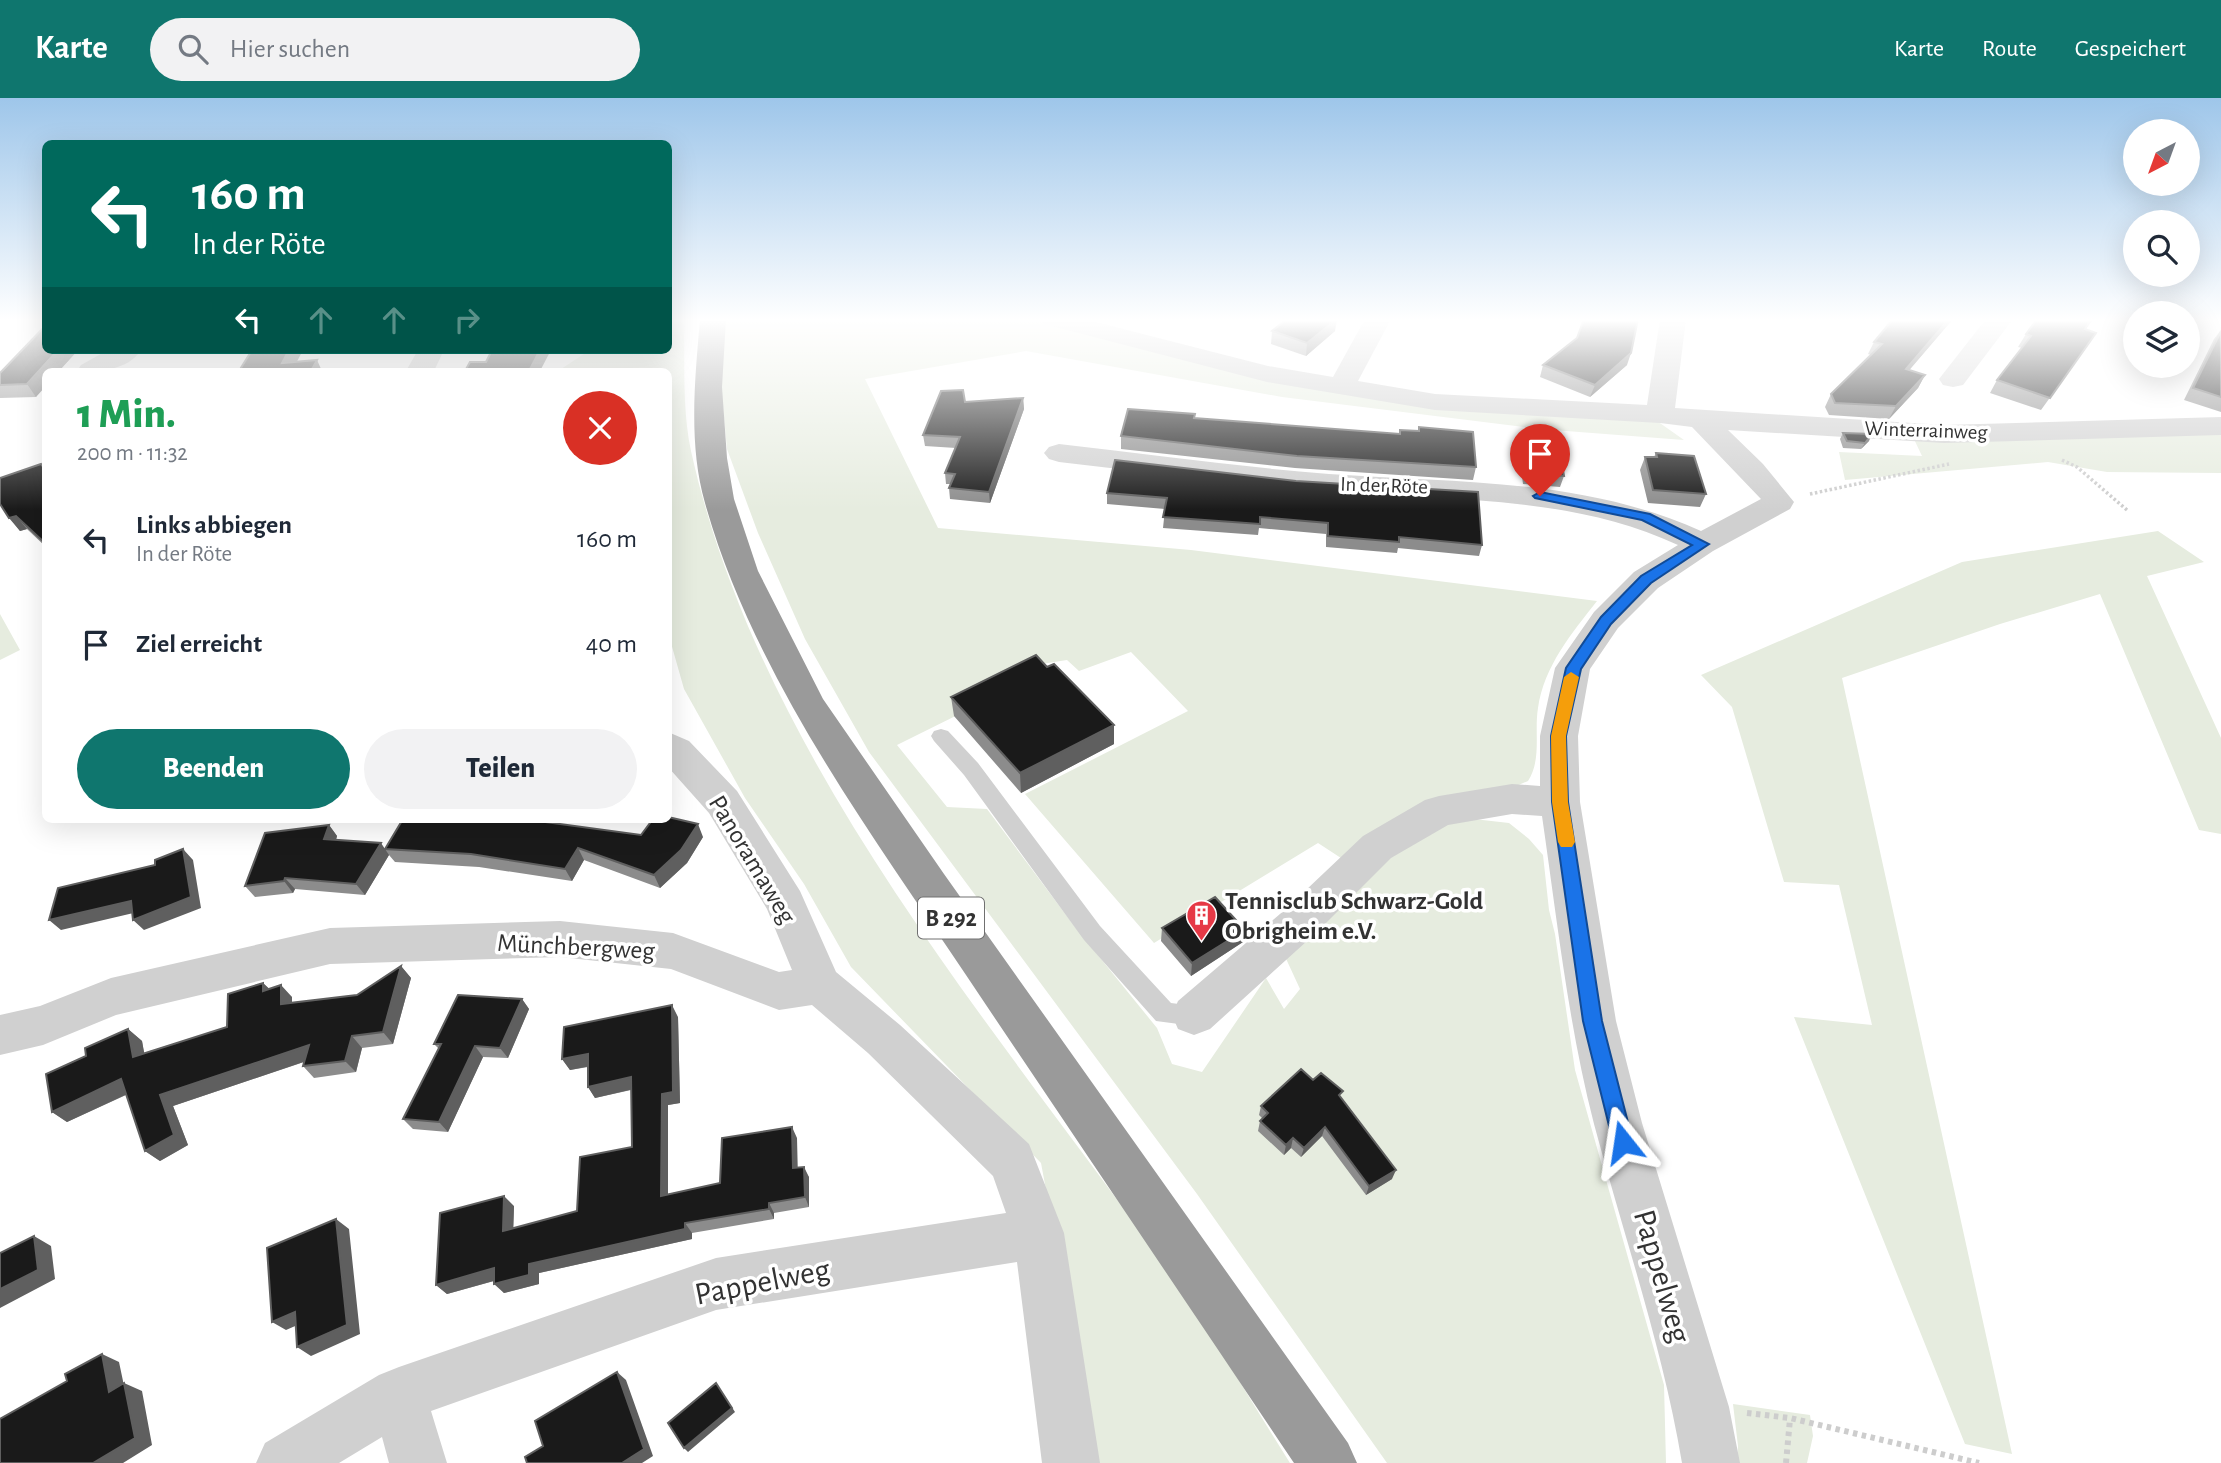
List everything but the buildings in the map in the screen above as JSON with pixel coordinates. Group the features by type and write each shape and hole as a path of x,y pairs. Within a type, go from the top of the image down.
{"highway":[{"name":"B 292","path":"708,383 712,457 719,499 742,571 808,705 929,886 1328,1463"}],"street":[{"name":"Winterrainweg","path":"1317,383 1435,402 1660,414 1701,420 1944,434 2221,426"},
{"path":"1341,387 1343,383"},
{"path":"1660,414 1664,383"},
{"path":"1701,420 1752,470 1779,502"},
{"name":"In der Röte","path":"1059,453 1330,483 1470,488 1540,496 1646,517 1702,544"},
{"name":"Pappelweg","path":"1711,1463 1701,1407 1618,1123 1592,1021 1560,802 1559,736 1573,668 1606,620 1646,580 1702,544 1779,502"},
{"name":"Panoramaweg","path":"672,748 723,802 785,903 820,985"},
{"path":"1195,1015 1302,920 1377,847 1439,811 1512,799 1560,802"},
{"name":"Münchbergweg","path":"0,1035 43,1025 111,997 330,946 560,939 673,951 779,991 820,985"},
{"path":"820,985 884,1039 1012,1161 1039,1233 1071,1463"},
{"name":"Pappelweg","path":"285,1463 399,1395 716,1284 1039,1233"},
{"path":"399,1395 418,1463"}],"lane":[{"path":"941,736 971,768 1092,933 1138,986 1165,1013 1195,1015"}],"path":[{"path":"2060,459 2077,467 2127,510"},
{"path":"1779,502 1865,480 1952,464"},
{"path":"1701,1407 1790,1418 1979,1463"},
{"path":"1786,1463 1790,1418"}],"shaded area":[{"path":"672,383 685,383 691,451 723,561 766,666 819,769 880,869 946,966 1169,1272 1290,1463 1067,1463 1061,1270 1041,1163 851,967 804,884 745,798 684,689 672,647"},
{"path":"721,383 867,383 938,528 1191,550 1597,601 1560,651 1546,678 1538,708 1535,764 1528,781 1344,860 1318,843 1154,943 1025,794 1188,711 1131,652 1079,671 1067,660 1029,666 1022,683 897,745 947,807 987,809 1075,927 1157,1028 1172,1064 1202,1072 1266,978 1284,1009 1300,989 1282,950 1410,838 1456,817 1509,823 1529,839 1543,855 1549,910 1575,1070 1664,1385 1666,1463 1387,1463 1197,1194 869,752 805,639 758,533 727,449"},
{"path":"1202,383 1294,383 1657,421 1684,440 1540,429 1282,397"},
{"path":"2221,430 2221,473 2107,472 2048,462 1845,480 1839,452 1922,456 1913,437"},
{"path":"2158,531 2204,562 2147,576 2221,738 2221,834 2199,830 2100,594 2000,624 1842,678 2012,1454 1965,1444 1794,1017 1872,1025 1839,885 1784,882 1732,707 1701,675 1962,562"},
{"path":"0,614 20,650 0,660"},
{"path":"1733,1404 1810,1415 1813,1436 1807,1463 1737,1463 1738,1446"}],"slow traffic":[{"path":"1567,842 1560,802 1559,736 1571,677"}],"place":[{"name":"Tennisclub Schwarz-Gold Obrigheim e.V.","path":"1202,942"}],"route":[{"path":"1540,496 1646,517 1702,544 1646,580 1606,620 1573,668 1559,736 1560,802 1592,1021 1623,1142"}]}
